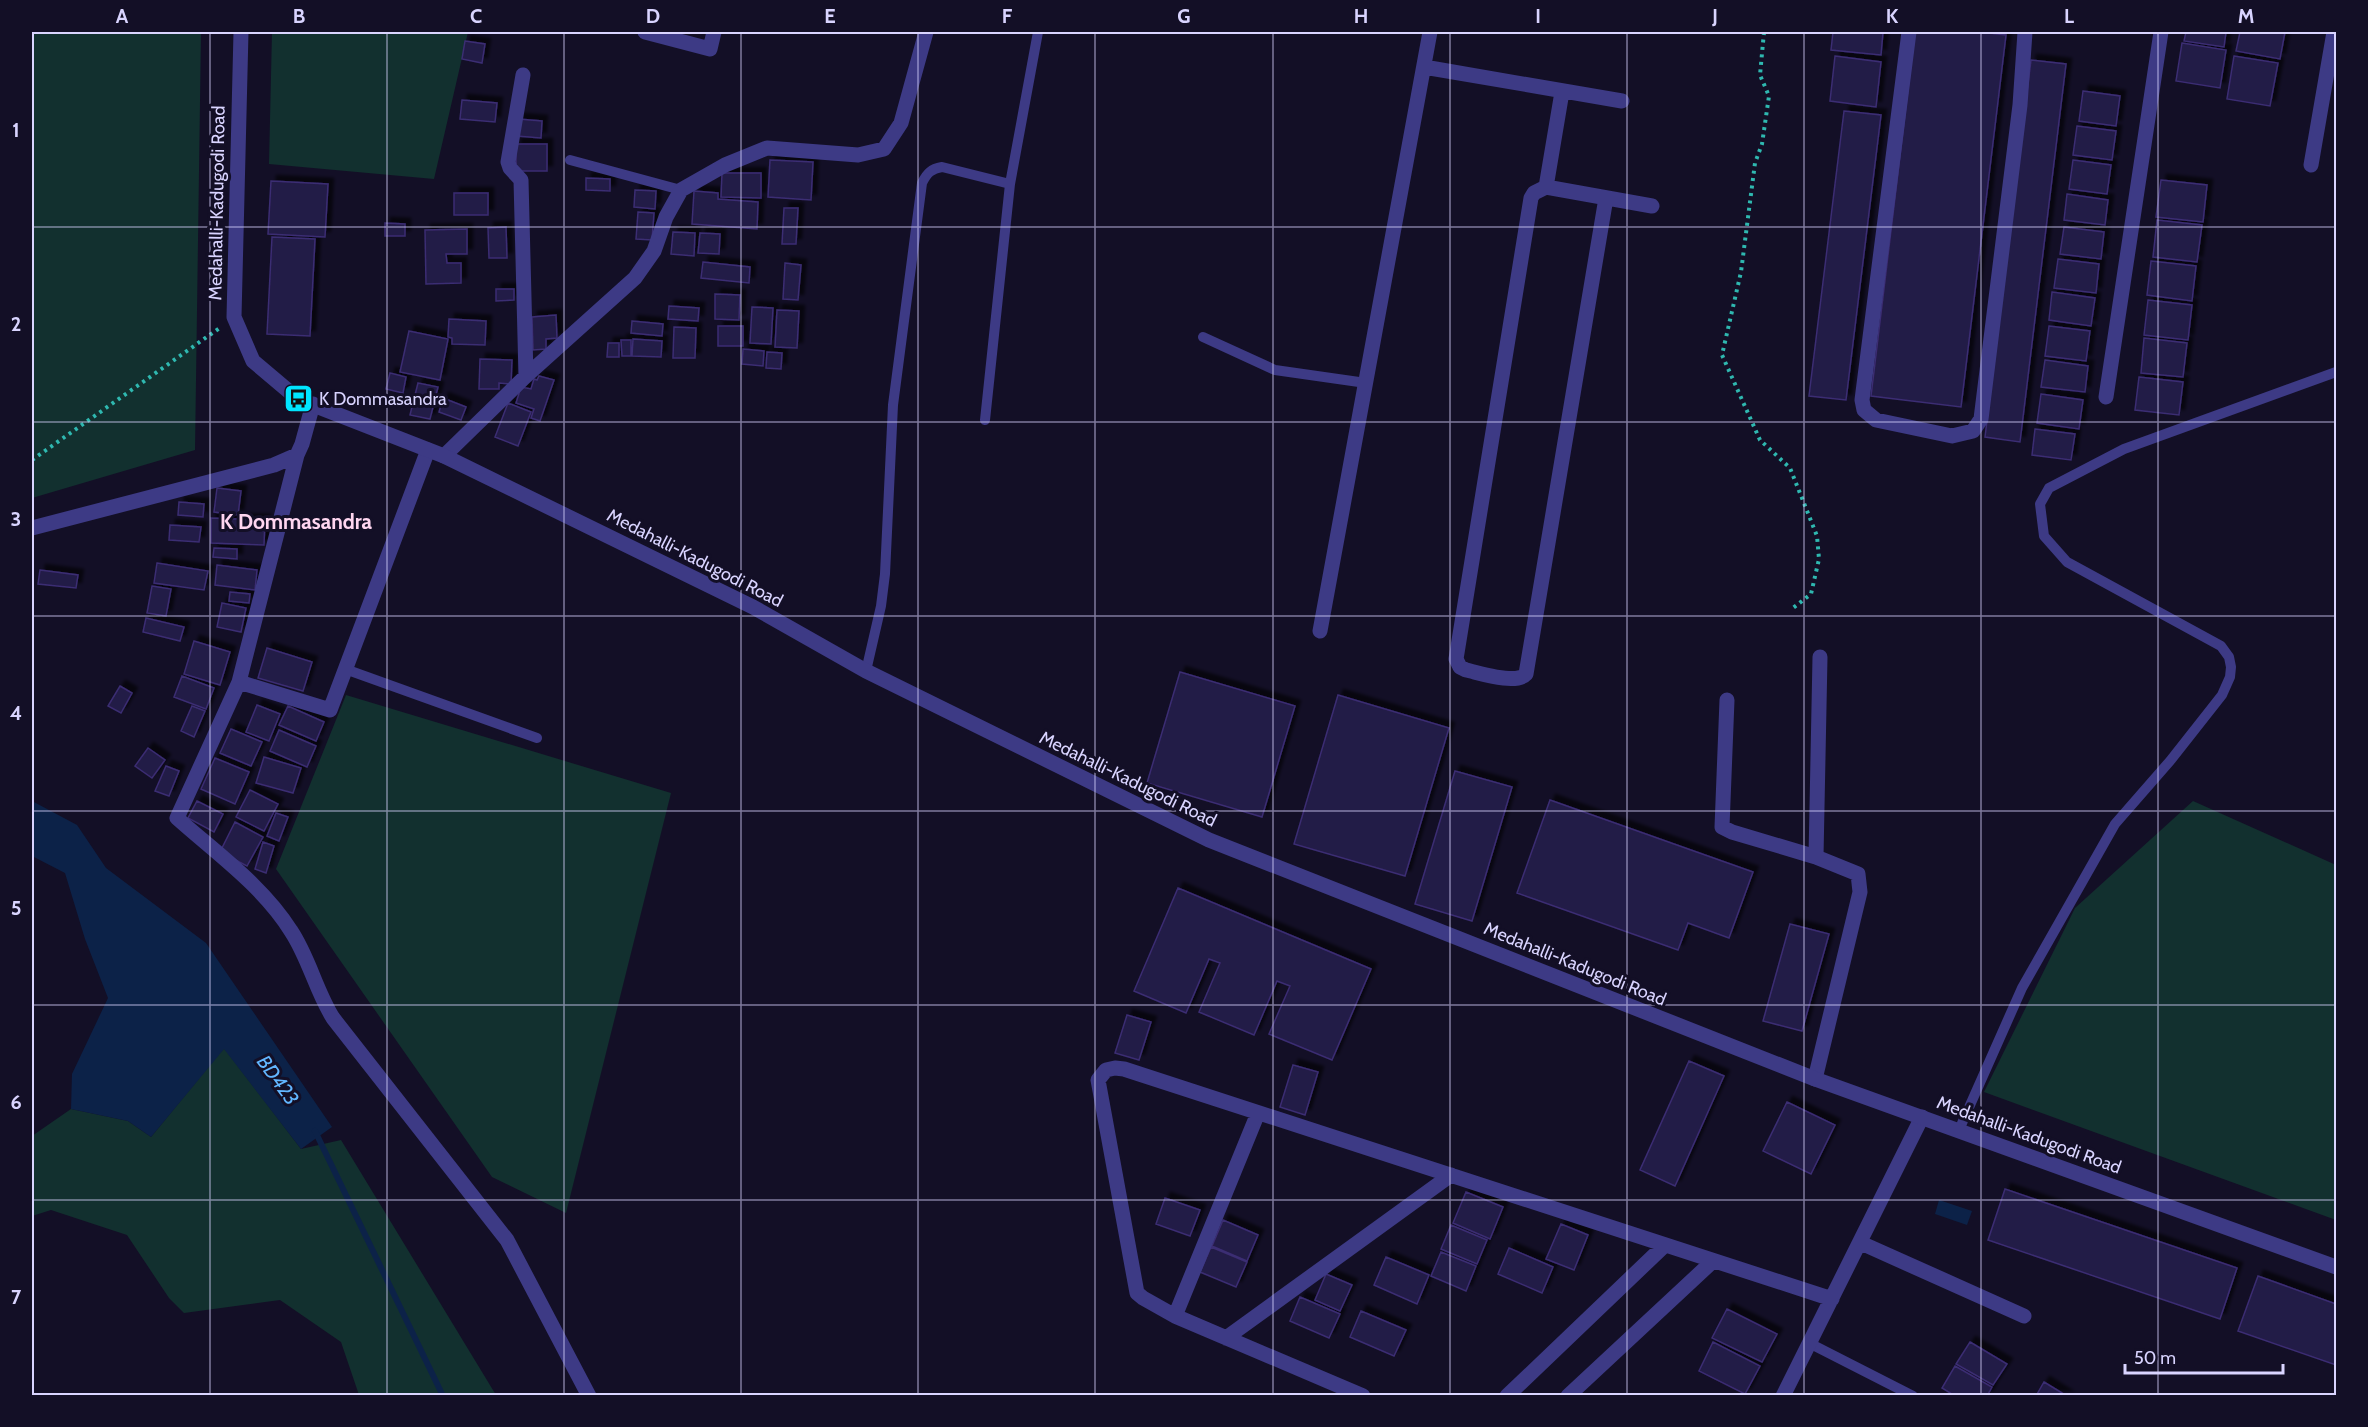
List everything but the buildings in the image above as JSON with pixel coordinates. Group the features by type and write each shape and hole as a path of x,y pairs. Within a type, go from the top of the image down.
{"street":[{"name":"Medahalli-Kadugodi Road","path":"241,32 234,317 253,361 298,399 444,456 753,607 866,671 1209,840 1815,1079 2337,1267"},
{"path":"645,32 710,49 714,32"},
{"path":"444,456 526,376 635,278 654,251 666,217 681,190 725,165 767,148 858,155 884,148 901,123 926,32"},
{"path":"1320,631 1430,32"},
{"path":"1909,32 1862,400 1864,410 1876,420 1952,436 1973,431 1981,419 2020,105 2025,32"},
{"path":"2106,397 2161,32"},
{"path":"2311,165 2334,32"},
{"path":"1424,67 1622,101"},
{"path":"523,75 508,162 510,168 521,180 526,376"},
{"path":"1546,187 1562,92"},
{"path":"1606,198 1526,674 1523,678 1515,680 1466,670 1460,667 1456,659 1534,193 1546,187 1652,206"},
{"path":"313,404 303,444 297,454 239,682 177,818 274,905 293,934 333,1018 507,1239 589,1395"},
{"path":"239,682 330,710 428,450"},
{"path":"32,528 274,465 297,454"},
{"path":"1816,857 1820,657"},
{"path":"1727,700 1722,827 1816,857 1858,874 1861,882 1815,1079"},
{"path":"1363,1395 1175,1316 1137,1293 1098,1080 1106,1070 1124,1069 1832,1299"},
{"path":"1175,1316 1258,1113"},
{"path":"1783,1395 1922,1117"},
{"path":"1226,1338 1451,1175"},
{"path":"1861,1243 2024,1316"},
{"path":"1507,1395 1665,1245"},
{"path":"1568,1395 1713,1261"}],"lane":[{"path":"985,420 1010,184 1038,32"},
{"path":"570,160 681,190"},
{"path":"866,671 881,606 885,574 893,405 922,183 926,174 934,168 942,167 1010,184"},
{"path":"1203,337 1275,370 1366,383"},
{"path":"1959,1130 2022,988 2115,824 2170,761 2222,695 2230,677 2229,657 2222,646 2067,562 2044,536 2040,504 2049,488 2124,449 2337,372"},
{"path":"345,669 537,738"},
{"path":"1809,1343 1913,1395"}],"path":[{"path":"1764,32 1760,75 1769,96 1762,144 1755,163 1741,272 1722,355 1760,440 1790,468 1817,536 1819,559 1811,594 1793,608"},
{"path":"32,460 234,317"}],"green space":[{"path":"32,32 201,32 195,450 32,498"},
{"path":"272,32 468,32 434,179 269,164"},
{"path":"346,695 671,793 566,1213 492,1177 276,869"},
{"path":"2193,801 2336,865 2336,1220 1984,1092 2075,908"},
{"path":"224,1048 301,1149 341,1140 496,1395 359,1395 341,1342 280,1300 184,1313 169,1298 127,1235 51,1210 32,1216 32,1136 71,1109 128,1121 151,1137"}],"water":[{"path":"32,801 77,825 106,868 206,943 332,1127 301,1149 224,1049 151,1137 128,1121 71,1109 72,1074 108,998 85,939 65,873 32,856"},
{"path":"1939,1200 1972,1211 1967,1225 1935,1214"}],"waterway":[{"name":"BD423","path":"315,1131 443,1396"}],"place":[{"name":"K Dommasandra","path":"298,399"}],"district":[{"name":"K Dommasandra","path":"296,522"}]}
